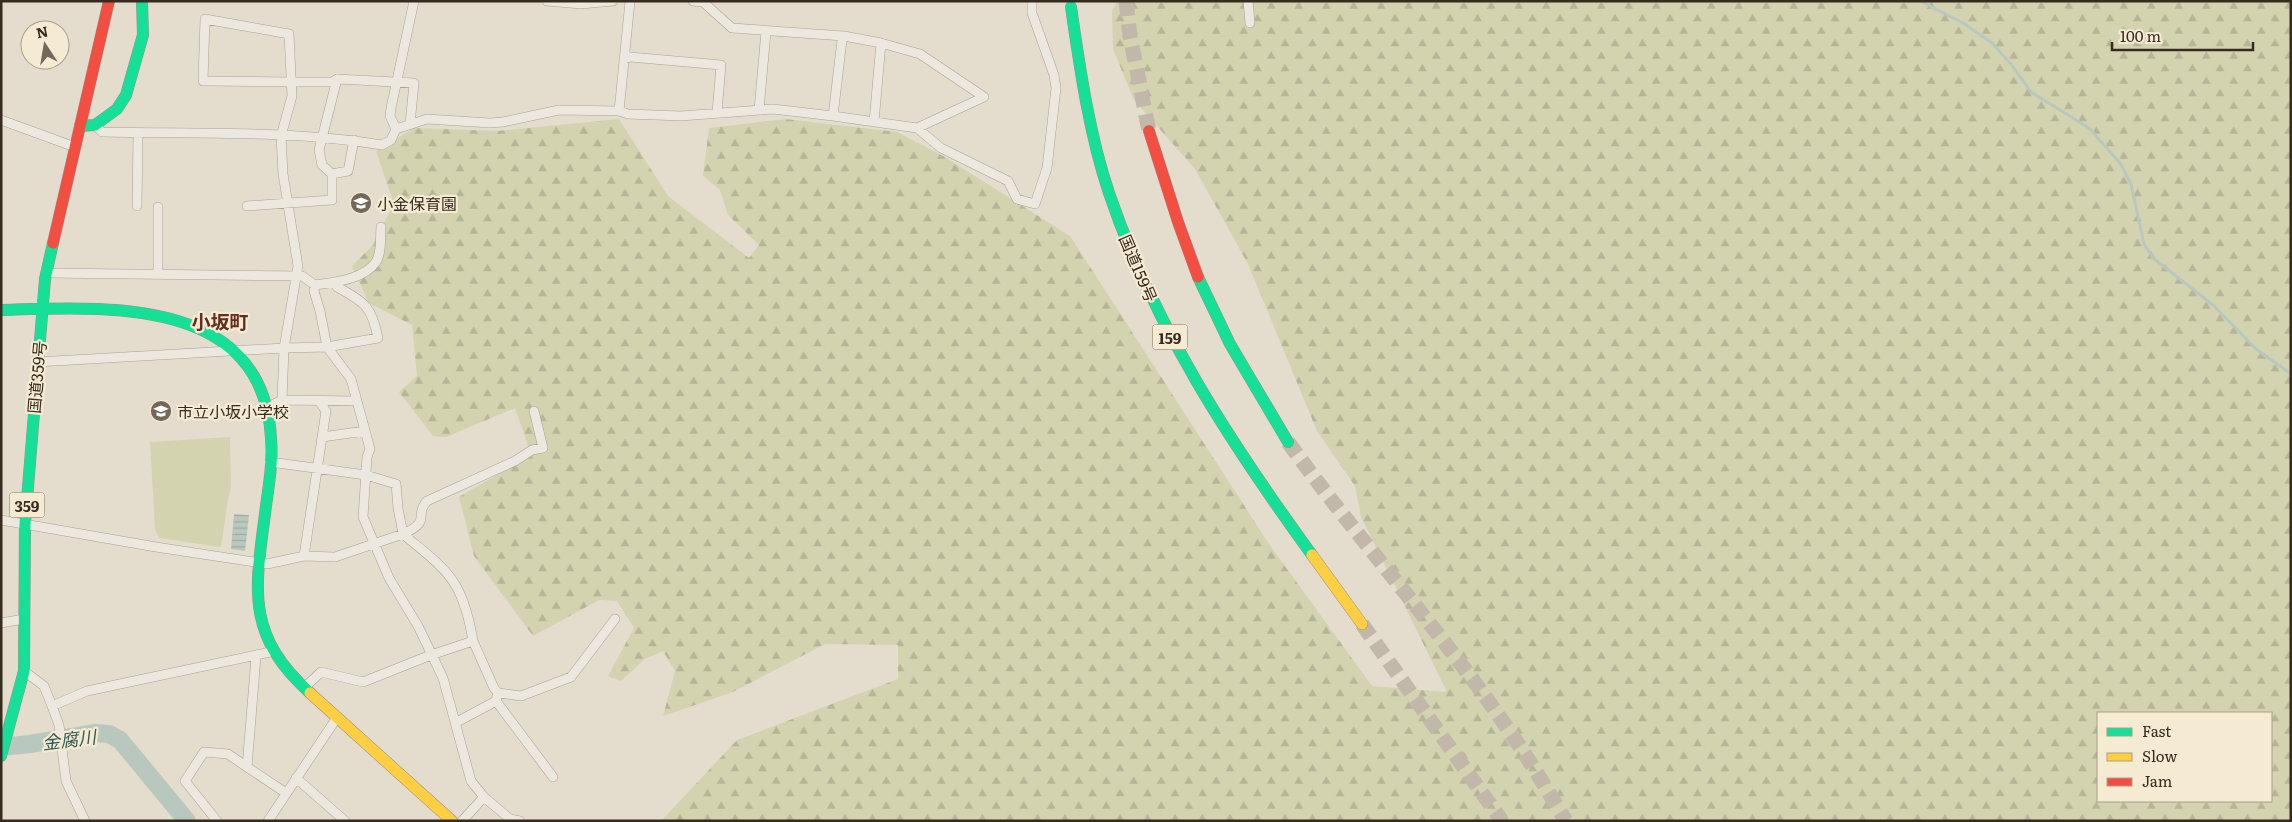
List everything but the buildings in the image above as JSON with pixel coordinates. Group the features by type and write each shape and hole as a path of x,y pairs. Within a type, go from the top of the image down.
{"main road":[{"name":"国道359号","path":"1,756 24,671 25,524 37,362 46,273 109,1"},
{"path":"80,126 95,125 117,109 126,95 143,35 142,1"},
{"name":"国道159号","path":"1071,8 1084,94 1097,153 1110,195 1153,301 1187,368 1217,419 1274,503 1362,624"},
{"path":"1149,131 1176,218 1213,311 1258,393 1288,442"},
{"path":"1,310 85,309 146,314 179,320 205,329 236,351 250,368 266,408 271,429 270,462 260,562 259,614 262,626 285,669 336,718 452,821"}],"street":[{"path":"396,129 390,116 414,1"},
{"path":"547,1 581,4 613,1"},
{"path":"619,110 630,1"},
{"path":"693,1 703,2 732,28 844,36 881,43 920,54 984,97 916,128"},
{"path":"95,125 102,132 281,136 354,140 382,145 391,140 396,129 427,118 497,123 558,110 619,110 628,114 681,116 773,109 916,128 942,148 1008,181 1017,199 1035,204 1048,168 1056,88 1054,75 1032,13 1032,1"},
{"path":"1248,1 1250,23"},
{"path":"282,400 284,348 298,266 283,174 281,136 292,96 292,82 288,34 205,19 203,81 292,82 332,82 337,79 414,83 410,124"},
{"path":"760,110 766,30"},
{"path":"833,116 844,36"},
{"path":"874,122 881,43"},
{"path":"624,59 630,56 721,66 717,113"},
{"path":"247,206 332,200 332,174 322,165 319,150 320,138 337,79"},
{"path":"1,120 75,147"},
{"path":"136,206 138,133"},
{"path":"332,174 348,171 354,140"},
{"path":"158,207 158,274"},
{"path":"46,273 302,276 315,285 334,282 364,273 376,262 380,248 381,227"},
{"path":"37,362 327,347 378,338 374,317 365,304 337,287 334,282"},
{"path":"315,285 314,291 324,327 327,347 351,379 370,449 367,457 363,517 389,578 418,626 443,678 471,780 484,797 510,819 520,821"},
{"path":"266,408 282,400 357,401"},
{"path":"304,556 326,411 320,401"},
{"path":"1,520 267,564 304,556 335,558 417,528 421,523 423,505 427,501 515,461 532,450 543,448 534,410"},
{"path":"322,437 366,431"},
{"path":"270,462 366,475 396,484 403,534 443,570 456,585 471,626 473,641 497,697 553,777"},
{"path":"1,623 24,619"},
{"path":"455,723 497,697 522,696 571,677 616,619"},
{"path":"304,688 321,672 363,682 431,655 473,641"},
{"path":"52,706 87,691 276,652"},
{"path":"247,768 256,657"},
{"path":"24,671 44,686 59,725 66,781 85,821"},
{"path":"268,821 336,718"},
{"path":"217,821 185,781 204,752 228,754 286,793"},
{"path":"296,778 345,821"},
{"path":"462,821 484,797"}],"green space":[{"path":"1118,1 2291,1 2291,821 661,821 737,740 898,679 898,645 825,644 733,692 663,716 675,671 663,651 645,659 621,681 608,676 634,628 617,601 599,600 533,636 474,556 459,497 529,456 527,442 515,408 446,437 433,436 399,392 417,376 412,325 369,303 352,266 371,247 394,204 376,151 414,128 497,131 619,119 668,196 749,258 759,245 728,215 720,190 703,176 709,128 785,119 897,132 943,156 1070,236 1269,544 1372,686 1447,692 1361,517 1355,486 1317,431 1248,264 1195,169 1134,100 1113,49 1112,10"},
{"path":"230,437 231,489 221,547 159,538 155,529 150,442"}],"shaded area":[{"path":"234,514 249,515 245,551 231,549"}],"waterway":[{"path":"1920,1 1963,23 1992,43 2011,64 2031,92 2089,128 2120,163 2131,184 2144,244 2153,258 2213,305 2256,349 2291,374"},
{"name":"金腐川","path":"1,747 96,733 109,734 120,740 187,821"}],"tunnel":[{"path":"1126,1 1130,36 1149,131"},
{"path":"1288,442 1491,705 1566,821"},
{"path":"1362,624 1502,821"}],"traffic: fast":[{"path":"80,126 95,125 117,109 126,95 143,35 142,1"},
{"path":"1071,7 1086,101 1102,170 1127,242 1148,290 1171,336 1224,426 1312,555"},
{"path":"1,756 24,671 25,524 45,279 53,243"},
{"path":"1198,277 1230,344 1288,442"},
{"path":"1,310 86,309 130,311 172,319 209,334 240,357 261,391 271,438 270,472 259,561 259,607 264,629 273,650 288,671 310,693"}],"traffic: slow":[{"path":"1312,555 1362,624"},
{"path":"310,693 452,821"}],"traffic: jam":[{"path":"53,243 109,1"},
{"path":"1149,131 1198,277"}],"place":[{"name":"小金保育園","path":"361,203"},
{"name":"市立小坂小学校","path":"161,411"}],"district":[{"name":"小坂町","path":"220,321"}]}
